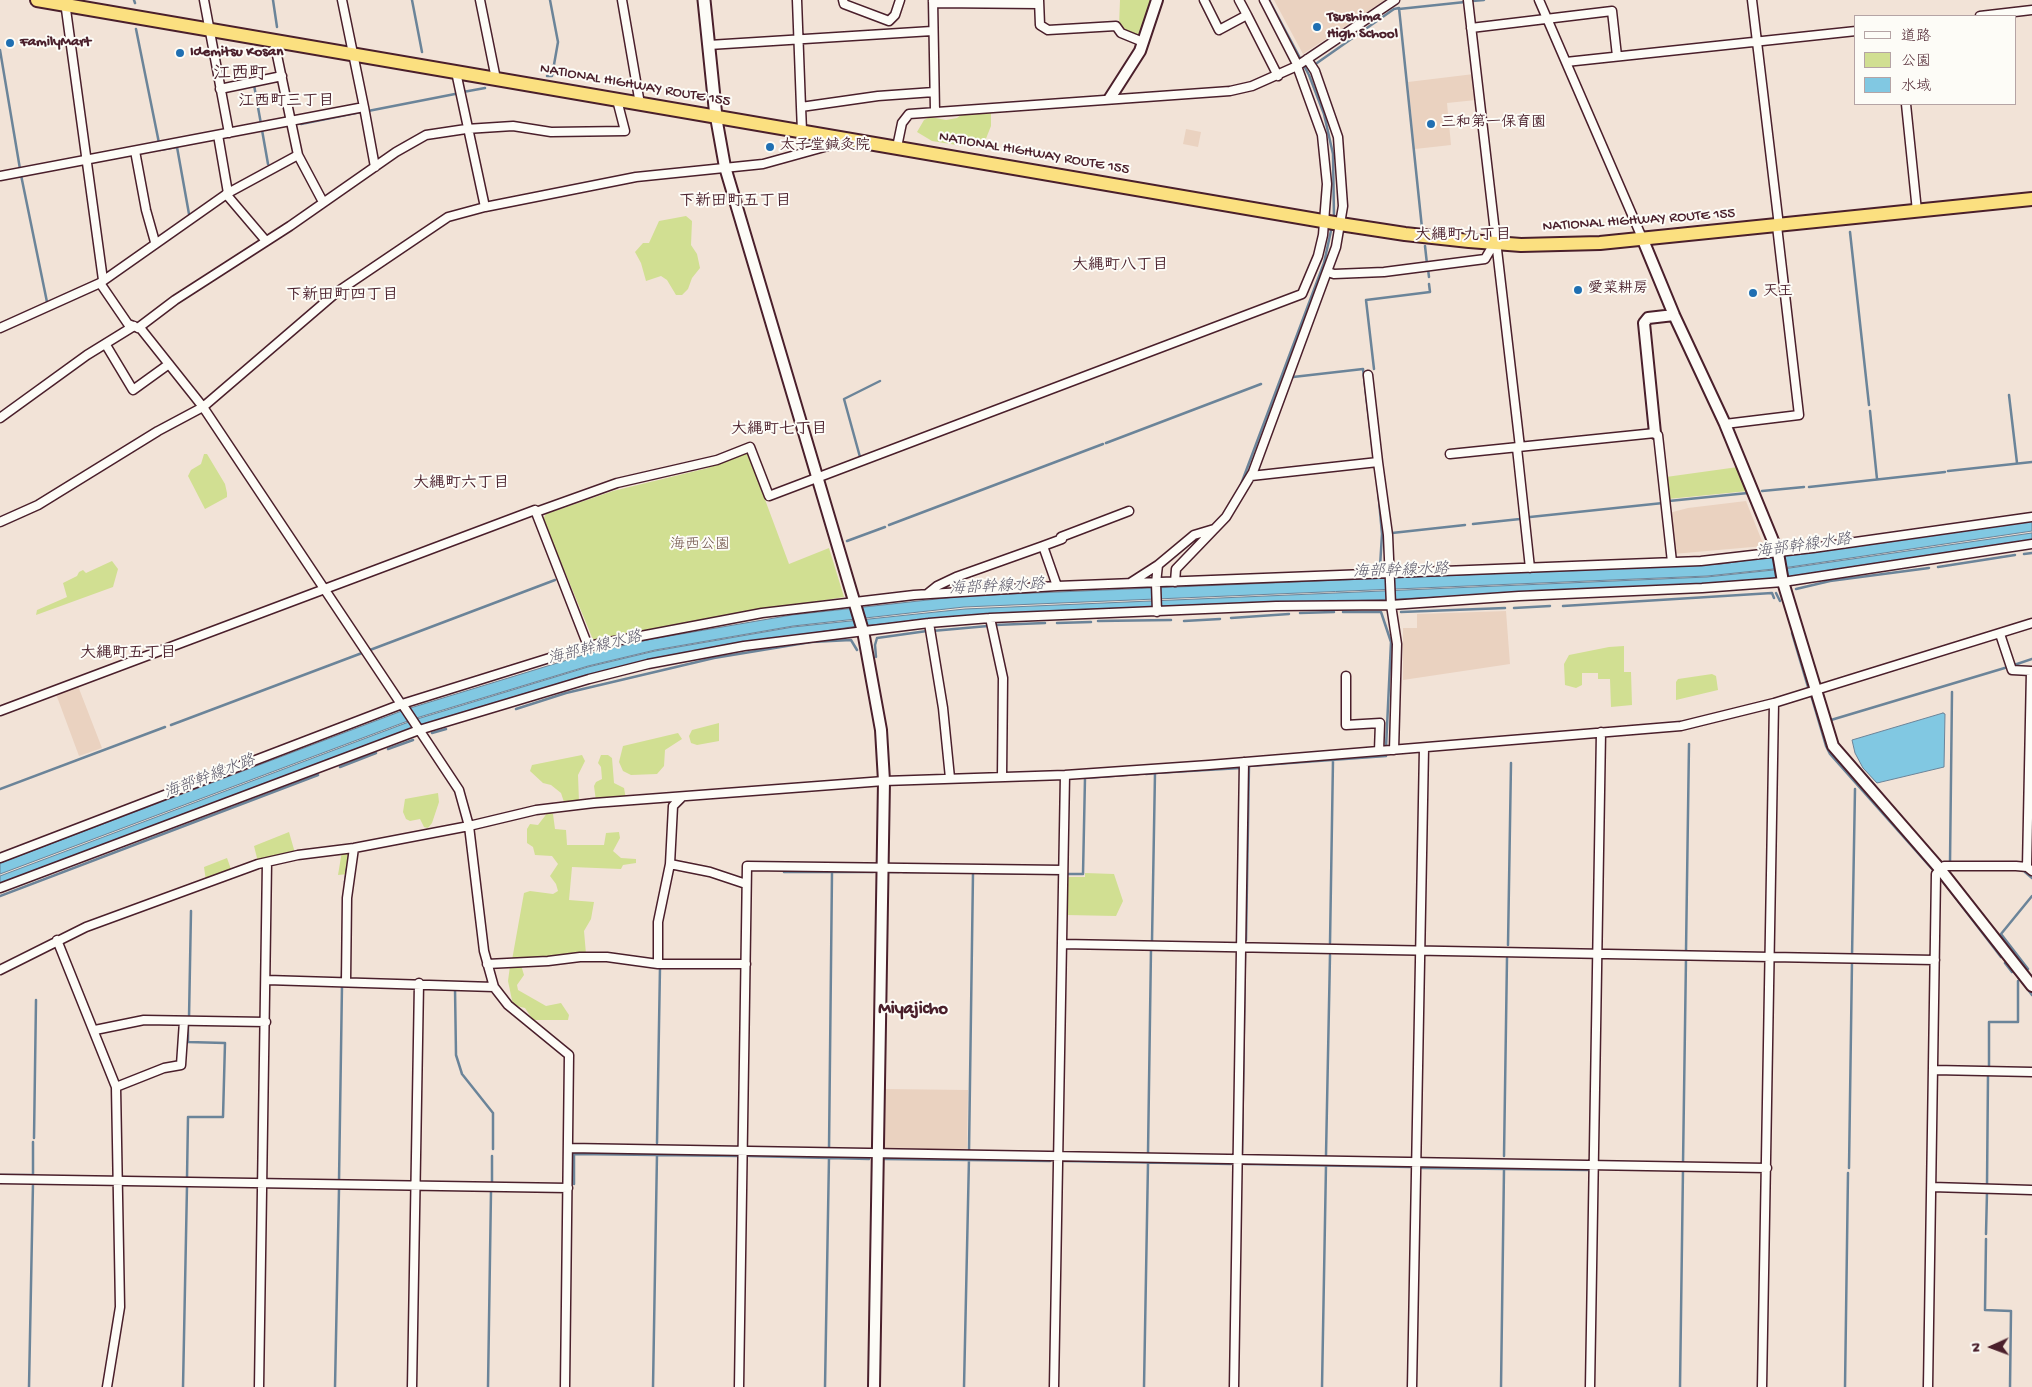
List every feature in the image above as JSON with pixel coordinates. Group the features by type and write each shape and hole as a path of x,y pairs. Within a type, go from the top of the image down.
{"highway":[{"name":"NATIONAL HIGHWAY ROUTE 155","path":"38,0 65,2 209,30 1405,234 1553,245 1643,240 2032,199"}],"main road":[{"path":"704,0 716,117"}],"street":[{"path":"204,0 229,133"},
{"path":"342,0 375,167"},
{"path":"480,0 496,79"},
{"path":"622,0 640,104"},
{"path":"797,0 802,131"},
{"path":"843,0 844,4 889,21 895,15 900,0"},
{"path":"933,0 936,3 1039,2 1040,25 1048,30 1116,26 1121,33 1143,42"},
{"path":"933,0 932,31 935,111"},
{"path":"1110,98 1140,50 1157,0"},
{"path":"1204,0 1219,30 1247,16"},
{"path":"1239,0 1278,76"},
{"path":"1175,582 1176,569 1216,528 1240,496 1251,476 1314,286 1325,221 1327,200 1325,150 1301,64 1264,0"},
{"path":"897,147 905,117 909,114 1230,90 1252,86 1278,76 1301,64 1395,0"},
{"path":"1468,0 1530,568"},
{"path":"1539,0 1674,316 1725,424 1779,555 1783,581 1815,690 1836,751 1940,869 2032,986"},
{"path":"1725,424 1800,415 1752,0"},
{"path":"65,2 101,281 128,324 136,327 203,406 459,790 469,826 484,951 494,987 508,1005 569,1055 565,1387"},
{"path":"1989,15 2032,10"},
{"path":"1471,28 1612,11 1617,56"},
{"path":"1566,62 1854,30"},
{"path":"709,45 932,31"},
{"path":"274,41 298,155 323,202"},
{"path":"0,711 534,510 536,512 617,483 717,460 750,447 769,496 1302,294 1314,286 1328,272 1343,206 1338,137 1319,80 1301,64"},
{"path":"456,72 466,129 485,207"},
{"path":"220,89 282,76"},
{"path":"801,107 878,96 934,92"},
{"path":"0,418 87,356 136,327 375,167 426,136 466,129 513,126 551,132 625,131 617,100"},
{"path":"1906,105 1917,211"},
{"path":"0,176 364,107"},
{"path":"716,117 725,167 862,630 881,730 884,782 874,1387"},
{"path":"218,135 227,193 266,241"},
{"path":"0,522 38,505 158,431 203,406 337,292 448,217 485,207 636,177 764,164 852,140"},
{"path":"135,151 146,210 155,242"},
{"path":"0,328 101,281 227,193 298,155"},
{"path":"1328,272 1340,274 1384,272 1485,259 1495,242"},
{"path":"1672,562 1658,435 1655,432 1644,323 1648,318 1674,316"},
{"path":"106,346 133,390 169,364"},
{"path":"1368,375 1388,535 1391,605 1397,644 1394,750"},
{"path":"1450,454 1655,432"},
{"path":"1251,476 1378,462"},
{"path":"928,594 937,586 956,578 1062,539 1061,537 1129,511"},
{"path":"536,512 588,646"},
{"path":"0,858 403,705 588,646 762,613 928,594 1057,586 1156,585 1175,582 1672,562 1779,555 2032,517"},
{"path":"1128,584 1158,565 1194,535 1216,528"},
{"path":"0,888 419,730 589,679 648,664 744,646 862,630 990,618 1276,606 1391,605 1783,581 2032,544"},
{"path":"1043,546 1057,586"},
{"path":"1157,611 1156,585 1158,565"},
{"path":"990,618 1003,678 1002,776"},
{"path":"928,623 943,708 950,778"},
{"path":"0,970 86,927 268,862 298,855 354,848 469,826 536,810 594,803 884,782 1065,775 1244,762 1681,726 1774,703 2032,623"},
{"path":"1928,1387 1936,874 1944,866 2029,869 2031,671 2012,670 2000,634"},
{"path":"1346,676 1346,725 1380,723 1379,751"},
{"path":"1762,1387 1774,703"},
{"path":"1590,1387 1601,732"},
{"path":"1412,1387 1424,748"},
{"path":"1234,1387 1244,762"},
{"path":"1054,1387 1065,775"},
{"path":"658,964 658,922 670,864 673,806 682,797"},
{"path":"660,799 673,806"},
{"path":"346,981 347,898 354,848"},
{"path":"259,1387 268,862"},
{"path":"670,864 710,872 746,884"},
{"path":"739,1387 746,866 1063,870"},
{"path":"57,940 116,1087 120,1307 107,1387"},
{"path":"1062,944 1935,960"},
{"path":"488,964 548,961 580,957 607,957 658,964 746,964"},
{"path":"267,980 419,983 494,987"},
{"path":"412,1387 419,983"},
{"path":"94,1030 144,1020 266,1022"},
{"path":"116,1087 164,1068 182,1065 184,1021"},
{"path":"1934,1070 2032,1072"},
{"path":"569,1148 1766,1168"},
{"path":"0,1179 568,1188"},
{"path":"1932,1187 2032,1190"}],"shaded area":[{"name":"Tsushima High School","path":"1274,0 1385,0 1303,54"},
{"name":"三和第一保育園","path":"1474,74 1476,100 1447,103 1451,145 1415,149 1408,82"},
{"path":"1186,129 1201,132 1198,147 1183,144"},
{"path":"1746,501 1764,546 1673,554 1669,513 1688,508"},
{"path":"1506,611 1510,664 1403,680 1403,628 1417,628 1417,614"},
{"path":"78,686 102,748 79,756 56,694"},
{"path":"885,1089 968,1090 967,1149 885,1149"}],"green space":[{"path":"1120,0 1151,0 1141,36 1126,33 1119,26"},
{"path":"991,112 991,126 985,141 976,145 963,146 932,141 917,132 924,120 930,117 946,120 957,118 962,114"},
{"path":"686,216 692,221 691,245 697,254 700,268 692,278 688,289 682,295 676,295 667,280 661,276 646,281 641,263 635,252 643,243 649,243 659,221"},
{"name":"海西公園","path":"745,453 748,454 789,564 829,548 844,597 691,622 594,642 543,519 546,514 613,491 708,468"},
{"path":"204,454 207,454 225,484 227,493 227,497 205,509 188,476 191,470 201,464"},
{"path":"1738,467 1748,491 1668,499 1666,477"},
{"path":"112,561 118,569 113,587 36,615 37,610 67,597 63,583 77,576 83,570 86,573"},
{"path":"1624,646 1624,672 1631,672 1632,705 1611,707 1610,679 1598,679 1598,673 1582,673 1582,685 1576,688 1565,685 1564,664 1569,655"},
{"path":"1712,674 1716,676 1718,690 1676,700 1676,682 1678,679"},
{"path":"719,723 719,741 697,745 691,743 689,736 692,730"},
{"path":"678,733 682,739 665,750 664,766 657,774 631,775 623,771 619,762 623,746"},
{"path":"582,755 585,761 578,775 579,802 564,802 561,793 551,785 543,783 530,771 532,765"},
{"path":"601,755 608,755 612,758 614,783 624,788 626,799 596,801 594,786 596,782 602,779 601,767 598,763"},
{"path":"438,793 439,802 432,823 428,828 424,827 420,819 410,821 406,819 403,812 405,799"},
{"path":"548,812 553,814 555,829 566,830 567,845 604,845 606,833 619,832 620,838 613,851 621,858 636,859 636,863 623,865 621,869 572,867 569,900 594,902 591,919 584,931 586,954 549,959 512,960 524,893 530,891 553,894 558,891 556,884 550,876 558,864 552,856 535,855 533,847 527,843 527,829 530,824 538,825"},
{"path":"289,832 295,853 287,852 285,855 258,862 254,846"},
{"path":"342,851 350,851 348,874 338,875"},
{"path":"227,858 232,872 206,881 204,867"},
{"path":"1085,873 1114,874 1123,901 1116,916 1066,915 1067,877 1085,877"},
{"path":"521,965 524,975 517,985 518,990 546,1006 561,1003 569,1015 568,1020 533,1020 525,1008 513,1005 508,981 510,966"}],"water":[{"path":"2032,520 2032,531 1783,568 1707,576 964,607 793,626 655,650 588,666 413,719 0,874 0,863 407,709 590,653 652,639 792,615 964,596 1721,564"},
{"path":"2032,533 2032,541 1784,578 1703,586 966,617 857,626 755,642 651,661 419,728 0,885 0,876 414,720 588,667 655,651 793,627 965,609 1707,577 1783,569"},
{"path":"1943,713 1945,714 1944,767 1877,783 1863,768 1855,753 1852,740"}],"waterway":[{"path":"273,0 277,27"},
{"path":"412,0 422,52"},
{"path":"547,76 552,76 558,42 550,0"},
{"path":"1269,0 1309,75 1324,114 1333,154 1334,218"},
{"path":"1472,1 1484,0"},
{"path":"1399,9 1465,2"},
{"path":"1317,63 1394,9 1399,8 1422,228"},
{"path":"136,29 159,143"},
{"path":"0,50 20,169"},
{"path":"254,85 261,124"},
{"path":"463,92 485,88"},
{"path":"368,111 455,94"},
{"path":"301,124 361,112"},
{"path":"262,130 268,164"},
{"path":"160,150 177,147 189,214"},
{"path":"21,175 47,302"},
{"path":"1240,487 1324,263 1332,226"},
{"path":"1850,232 1869,405"},
{"path":"1425,246 1427,264"},
{"path":"1428,269 1429,277"},
{"path":"1374,369 1366,300 1430,292 1429,284"},
{"path":"1293,377 1363,369 1374,460"},
{"path":"860,457 844,399 880,381"},
{"path":"1106,443 1261,384"},
{"path":"2009,395 2017,463"},
{"path":"1870,411 1877,479"},
{"path":"889,525 1103,444"},
{"path":"1948,471 2032,462"},
{"path":"1809,487 1945,472"},
{"name":"海部幹線水路","path":"1377,478 1382,534 1380,567"},
{"path":"1762,491 1804,487"},
{"path":"1669,501 1748,493"},
{"path":"1530,517 1663,503"},
{"path":"1473,524 1520,519"},
{"path":"1392,533 1465,525"},
{"path":"847,541 885,527"},
{"path":"2024,554 2032,553"},
{"path":"1938,567 2015,555"},
{"path":"1796,589 1830,581 1929,568"},
{"path":"370,650 555,580"},
{"path":"1563,606 1772,593 1774,598"},
{"path":"1776,593 1780,601"},
{"path":"1514,608 1550,606"},
{"path":"1401,612 1505,608"},
{"path":"1300,613 1334,612"},
{"path":"1343,612 1381,612 1391,642 1386,748"},
{"path":"1231,618 1289,614"},
{"path":"1184,621 1220,619"},
{"path":"1098,621 1171,620"},
{"path":"1057,623 1091,622"},
{"path":"995,625 1045,623"},
{"path":"932,631 988,626"},
{"path":"876,657 875,645 877,638 927,631"},
{"path":"1792,633 1808,687"},
{"path":"516,709 566,693 714,658 811,642 851,640 857,650"},
{"path":"171,725 362,653"},
{"path":"2014,665 2032,659"},
{"path":"1831,720 2008,667"},
{"path":"1952,692 1950,863 1952,863"},
{"path":"1811,695 1830,754 1933,870 1933,876"},
{"path":"0,789 165,727"},
{"path":"432,733 446,729"},
{"path":"388,749 413,740"},
{"path":"1686,951 1689,744"},
{"path":"340,767 376,753"},
{"path":"1246,940 1249,766 1386,756 1386,754"},
{"path":"1330,943 1333,760"},
{"path":"1508,945 1511,763"},
{"path":"1152,941 1155,773 1241,768"},
{"path":"1146,774 1155,773"},
{"path":"1067,874 1083,874 1085,778 1139,774"},
{"path":"0,896 318,775"},
{"path":"1852,957 1855,789"},
{"path":"345,882 347,869"},
{"path":"784,872 873,872"},
{"path":"829,1149 832,872"},
{"path":"889,872 899,872"},
{"path":"903,872 925,872"},
{"path":"930,872 1059,874"},
{"path":"2025,872 2032,878"},
{"path":"969,1151 973,873"},
{"path":"1941,879 2001,957"},
{"path":"2028,969 2001,934 2032,896"},
{"path":"189,1018 191,911"},
{"path":"342,977 343,935"},
{"path":"1148,1153 1151,949"},
{"path":"1242,1153 1245,954"},
{"path":"1326,1155 1330,955"},
{"path":"1504,1156 1507,958"},
{"path":"1683,1164 1686,958"},
{"path":"1849,1168 1852,961"},
{"path":"2005,963 2012,972"},
{"path":"657,1143 660,967"},
{"path":"2021,980 2032,995"},
{"path":"1989,1067 1989,1022 2018,1022 2018,981"},
{"path":"339,1181 342,985"},
{"path":"455,988 456,1055 462,1074 493,1113 493,1149"},
{"path":"34,1138 36,1000"},
{"path":"187,1178 188,1117 223,1117 225,1043 188,1042 188,1026"},
{"path":"1987,1185 1988,1075"},
{"path":"0,1175 33,1175 33,1142"},
{"path":"574,1184 574,1154 738,1156"},
{"path":"653,1387 657,1154"},
{"path":"492,1156 492,1184"},
{"path":"749,1156 869,1159"},
{"path":"825,1387 829,1157"},
{"path":"964,1387 969,1158"},
{"path":"884,1159 1050,1161"},
{"path":"1064,1161 1231,1164"},
{"path":"1144,1387 1148,1163"},
{"path":"1245,1164 1410,1167"},
{"path":"1322,1387 1326,1165"},
{"path":"1422,1168 1589,1170"},
{"path":"1501,1387 1504,1169"},
{"path":"1680,1387 1683,1169"},
{"path":"1845,1387 1848,1173"},
{"path":"1924,1387 1928,1174"},
{"path":"29,1387 33,1183"},
{"path":"183,1387 187,1186"},
{"path":"335,1387 339,1189"},
{"path":"488,1387 491,1191"},
{"path":"1986,1234 1987,1192"},
{"path":"1986,1239 1985,1310 2011,1311 2010,1387"}],"place":[{"name":"Tsushima High School","path":"1317,27"},
{"name":"FamilyMart","path":"10,43"},
{"name":"Idemitsu Kosan","path":"180,53"},
{"name":"三和第一保育園","path":"1431,124"},
{"name":"太子堂鍼灸院","path":"770,147"},
{"name":"愛菜耕房","path":"1578,290"},
{"name":"天王","path":"1753,293"}],"district":[{"name":"江西町","path":"240,75"},
{"name":"江西町三丁目","path":"286,103"},
{"name":"下新田町五丁目","path":"735,203"},
{"name":"大縄町九丁目","path":"1463,237"},
{"name":"大縄町八丁目","path":"1120,267"},
{"name":"下新田町四丁目","path":"342,297"},
{"name":"大縄町七丁目","path":"779,431"},
{"name":"大縄町六丁目","path":"461,485"},
{"name":"大縄町五丁目","path":"128,655"},
{"name":"Miyajicho","path":"913,1010"}]}
